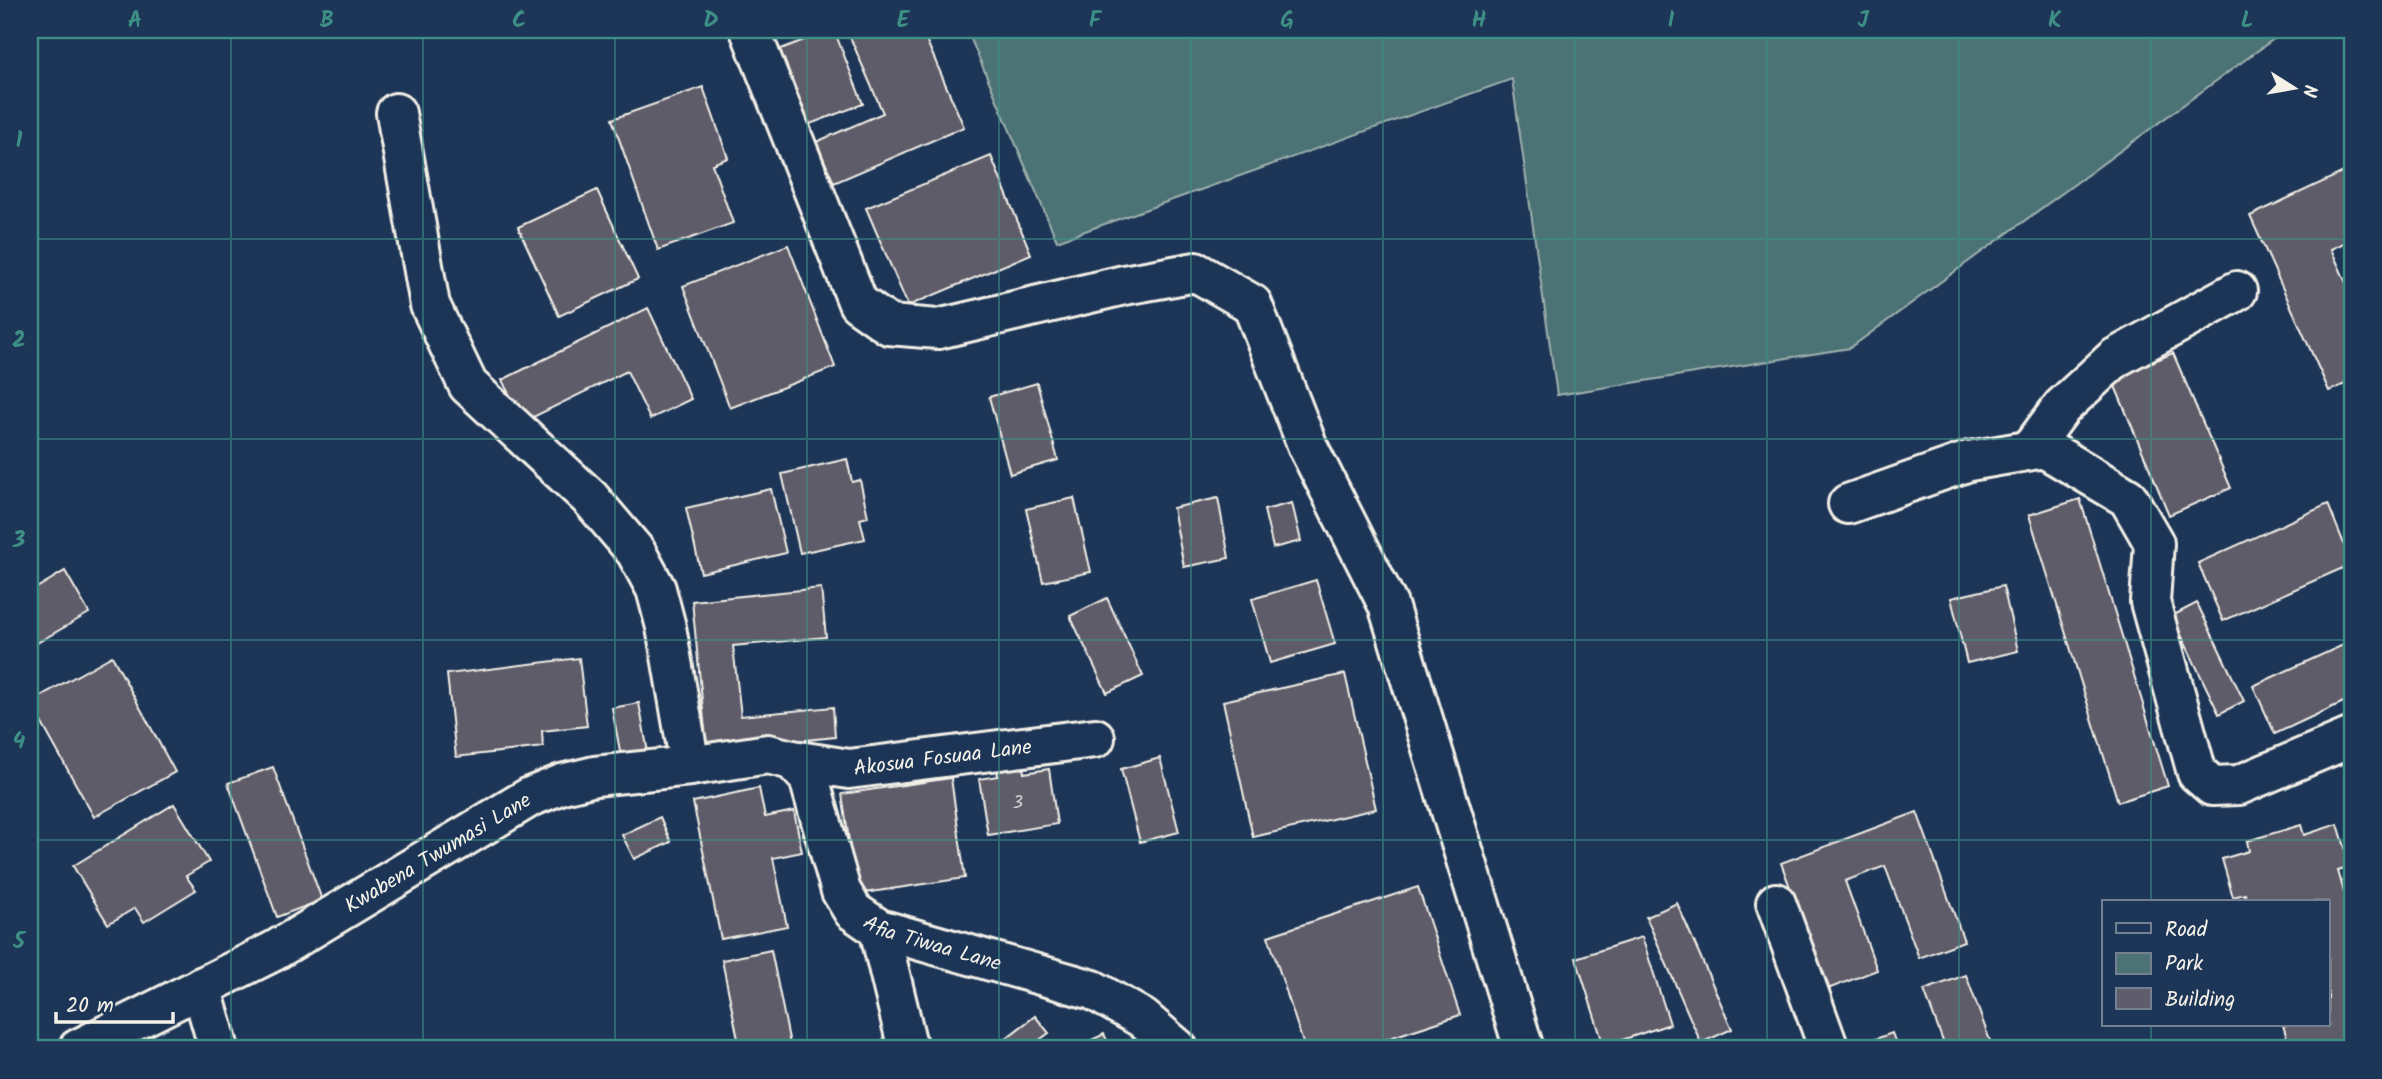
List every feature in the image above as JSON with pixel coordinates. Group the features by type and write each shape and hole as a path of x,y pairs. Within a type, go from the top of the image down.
{"street":[{"path":"750,30 858,303 889,325 938,330 1124,285 1196,272 1252,304 1308,446 1388,604 1524,1049"},
{"path":"396,113 430,305 468,385 590,498 636,552 656,589 666,626 690,766 768,754 792,760"},
{"path":"2030,450 2062,407 2115,358 2237,291"},
{"path":"1848,504 1969,461 2044,448 2128,498 2154,543 2150,601 2197,773 2211,786 2239,785 2352,737"},
{"name":"Akosua Fosuaa Lane","path":"792,760 849,769 1095,738"},
{"name":"Afia Tiwaa Lane","path":"792,760 809,778 841,891 853,911 879,929 1093,990 1142,1018 1178,1049"},
{"name":"Kwabena Twumasi Lane","path":"78,1049 274,951 530,797 562,784 596,776 690,766"},
{"path":"1776,903 1829,1049"},
{"path":"879,929 908,1049"},
{"path":"201,987 219,1049"}],"green space":[{"path":"967,30 2286,30 1850,348 1557,395 1512,79 1057,241"}],"building":[{"path":"834,30 863,104 802,127 773,52"},
{"path":"847,30 922,30 964,127 834,183 816,142 883,113"},
{"path":"703,87 728,158 712,164 733,223 658,250 612,119"},
{"path":"991,156 1031,254 908,306 866,208"},
{"path":"2352,168 2352,239 2331,249 2352,296 2352,381 2329,391 2250,216"},
{"path":"597,190 638,279 559,316 518,227"},
{"path":"788,245 835,367 730,408 683,286"},
{"path":"648,308 691,399 650,419 627,371 523,422 502,380"},
{"path":"2173,353 2231,488 2169,515 2112,379"},
{"path":"1037,383 1058,460 1010,474 989,397"},
{"path":"847,459 852,482 860,480 868,517 860,519 865,539 800,553 782,474"},
{"path":"771,489 786,553 701,573 686,508"},
{"path":"1074,498 1091,572 1043,582 1026,509"},
{"path":"1218,498 1229,558 1184,567 1173,508"},
{"path":"2080,499 2168,786 2118,802 2029,515"},
{"path":"1292,503 1301,541 1273,548 1264,510"},
{"path":"2328,504 2352,564 2223,621 2198,563"},
{"path":"65,571 89,613 30,647 30,592"},
{"path":"1316,580 1335,644 1270,663 1252,599"},
{"path":"2003,586 2018,651 1967,663 1951,598"},
{"path":"821,588 826,637 733,646 741,716 833,707 835,737 707,750 692,601"},
{"path":"1107,598 1143,676 1107,693 1070,616"},
{"path":"2197,603 2244,701 2219,714 2172,616"},
{"path":"2352,641 2352,698 2275,734 2253,686"},
{"path":"112,656 175,772 94,817 30,702"},
{"path":"579,658 587,726 542,731 543,747 456,757 447,674"},
{"path":"1345,674 1376,809 1253,837 1223,701"},
{"path":"639,703 649,758 622,762 612,708"},
{"path":"1160,758 1179,832 1140,842 1121,769"},
{"path":"1022,759 1024,773 1049,769 1057,824 988,835 979,779 998,776 996,763"},
{"path":"273,767 322,900 277,917 228,783"},
{"path":"951,778 965,878 857,894 842,794"},
{"path":"759,788 765,817 794,811 802,852 773,858 787,926 721,939 693,802"},
{"path":"174,804 209,862 186,876 196,890 144,922 135,908 108,924 73,866"},
{"path":"1917,812 1964,941 1919,958 1885,866 1845,881 1877,970 1828,989 1781,863"},
{"path":"660,817 671,842 634,859 622,835"},
{"path":"2338,824 2351,867 2338,871 2352,920 2352,1047 2345,1049 2290,1049 2283,1026 2330,1026 2330,900 2246,900 2245,894 2233,897 2222,859 2249,851 2247,841 2301,825 2304,835"},
{"path":"1418,887 1460,1015 1356,1049 1305,1049 1268,936"},
{"path":"1677,903 1732,1029 1701,1043 1646,917"},
{"path":"1642,937 1670,1024 1604,1046 1576,958"},
{"path":"771,950 791,1049 740,1049 722,960"},
{"path":"1966,975 1993,1049 1940,1049 1945,1047 1924,990"},
{"path":"1035,1016 1049,1033 1027,1049 1006,1049 1001,1042"},
{"path":"1892,1033 1898,1049 1858,1049 1856,1046"},
{"path":"1104,1034 1111,1049 1073,1049"}]}
